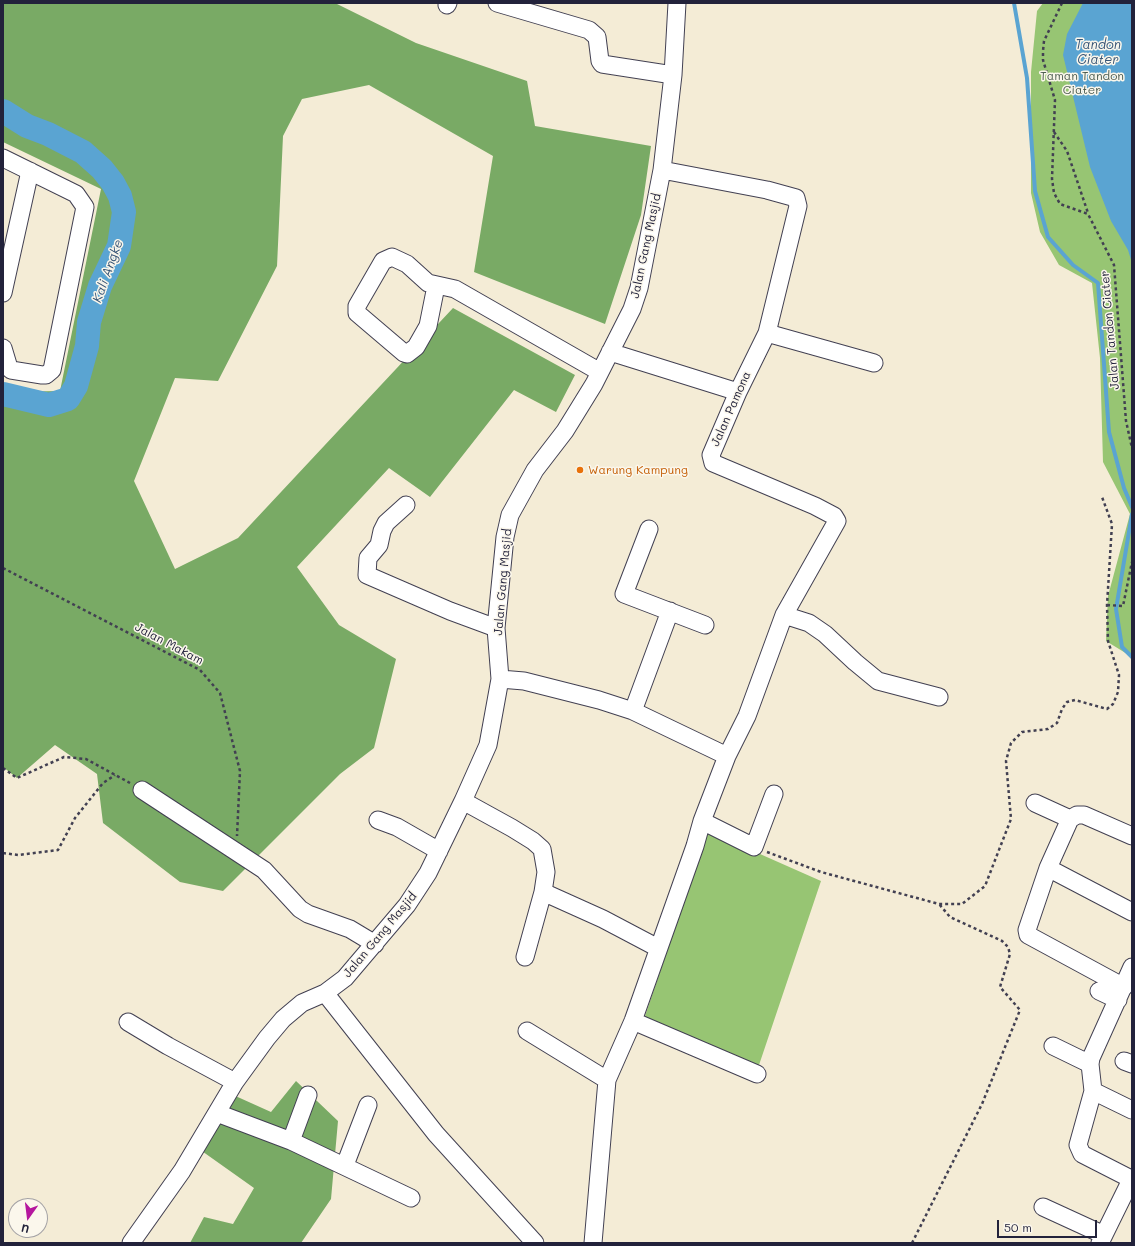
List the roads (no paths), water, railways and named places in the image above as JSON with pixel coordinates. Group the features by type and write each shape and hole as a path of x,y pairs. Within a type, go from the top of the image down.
{"street":[{"path":"497,3 589,30 597,37 600,61 602,64 673,75"},
{"name":"Jalan Gang Masjid","path":"131,1243 182,1171 235,1082 283,1019 302,1004 325,993 346,978 407,905 428,873 488,745 500,679 496,628 505,537 510,515 535,470 565,431 600,372 632,310 639,288 662,170 673,75 676,3"},
{"path":"3,158 76,194 85,206 52,370 49,374 42,375 11,370 3,348"},
{"name":"Jalan Pamona","path":"593,1243 607,1080 633,1021 695,846 702,821 727,756 747,716 784,616 837,520 834,516 815,506 713,463 711,455 738,392 766,333 798,206 796,198 767,190 662,170"},
{"path":"3,294 30,171"},
{"path":"436,286 428,326 416,347 407,354 357,313 357,306 383,261 389,258 396,258 421,275 428,283 455,289 600,372"},
{"path":"766,333 874,363"},
{"path":"610,352 738,392"},
{"path":"406,505 386,523 382,530 379,545 368,558 367,575 382,583 496,628"},
{"path":"649,529 624,594 705,625"},
{"path":"633,712 670,611"},
{"path":"784,616 809,623 825,634 878,681 939,697"},
{"path":"500,679 524,681 560,689 633,712 727,756"},
{"path":"142,790 237,850 264,870 300,909 308,914 350,929 375,944"},
{"path":"702,821 754,846 774,794"},
{"path":"463,801 534,841 542,849 546,872 544,892 525,957"},
{"path":"1035,803 1070,819"},
{"path":"1121,993 1028,935 1027,930 1048,868 1070,819 1077,815 1084,815 1132,836"},
{"path":"378,820 397,827 439,851"},
{"path":"1048,868 1132,912"},
{"path":"544,892 603,919 658,948"},
{"path":"1043,1207 1102,1239 1129,1181 1126,1175 1082,1154 1078,1145 1093,1091 1090,1064 1091,1058 1132,967"},
{"path":"1099,991 1121,993"},
{"path":"325,993 436,1134 535,1243"},
{"path":"633,1021 757,1074"},
{"path":"128,1022 168,1046 235,1082"},
{"path":"527,1031 607,1080"},
{"path":"1053,1046 1090,1064"},
{"path":"1093,1091 1132,1110"},
{"path":"292,1141 308,1094"},
{"path":"345,1165 368,1105"},
{"path":"217,1113 292,1141 345,1165 411,1198"}],"water":[{"name":"Tandon Ciater","path":"1083,3 1132,3 1132,263 1128,250 1111,221 1090,167 1063,55 1067,34"}],"waterway":[{"path":"1014,3 1027,78 1035,191 1048,237 1073,265 1098,283 1109,432 1124,488 1132,507"},
{"name":"Kali Angke","path":"3,111 27,126 48,134 83,152 102,169 113,183 120,196 124,212 119,246 100,286 89,322 87,346 76,386 68,399 49,405 3,394"},
{"path":"1132,514 1116,609 1122,647 1132,657"}],"place":[{"name":"Warung Kampung","path":"580,470"}],"park label":[{"name":"Taman Tandon Ciater","path":"1082,83"}]}
